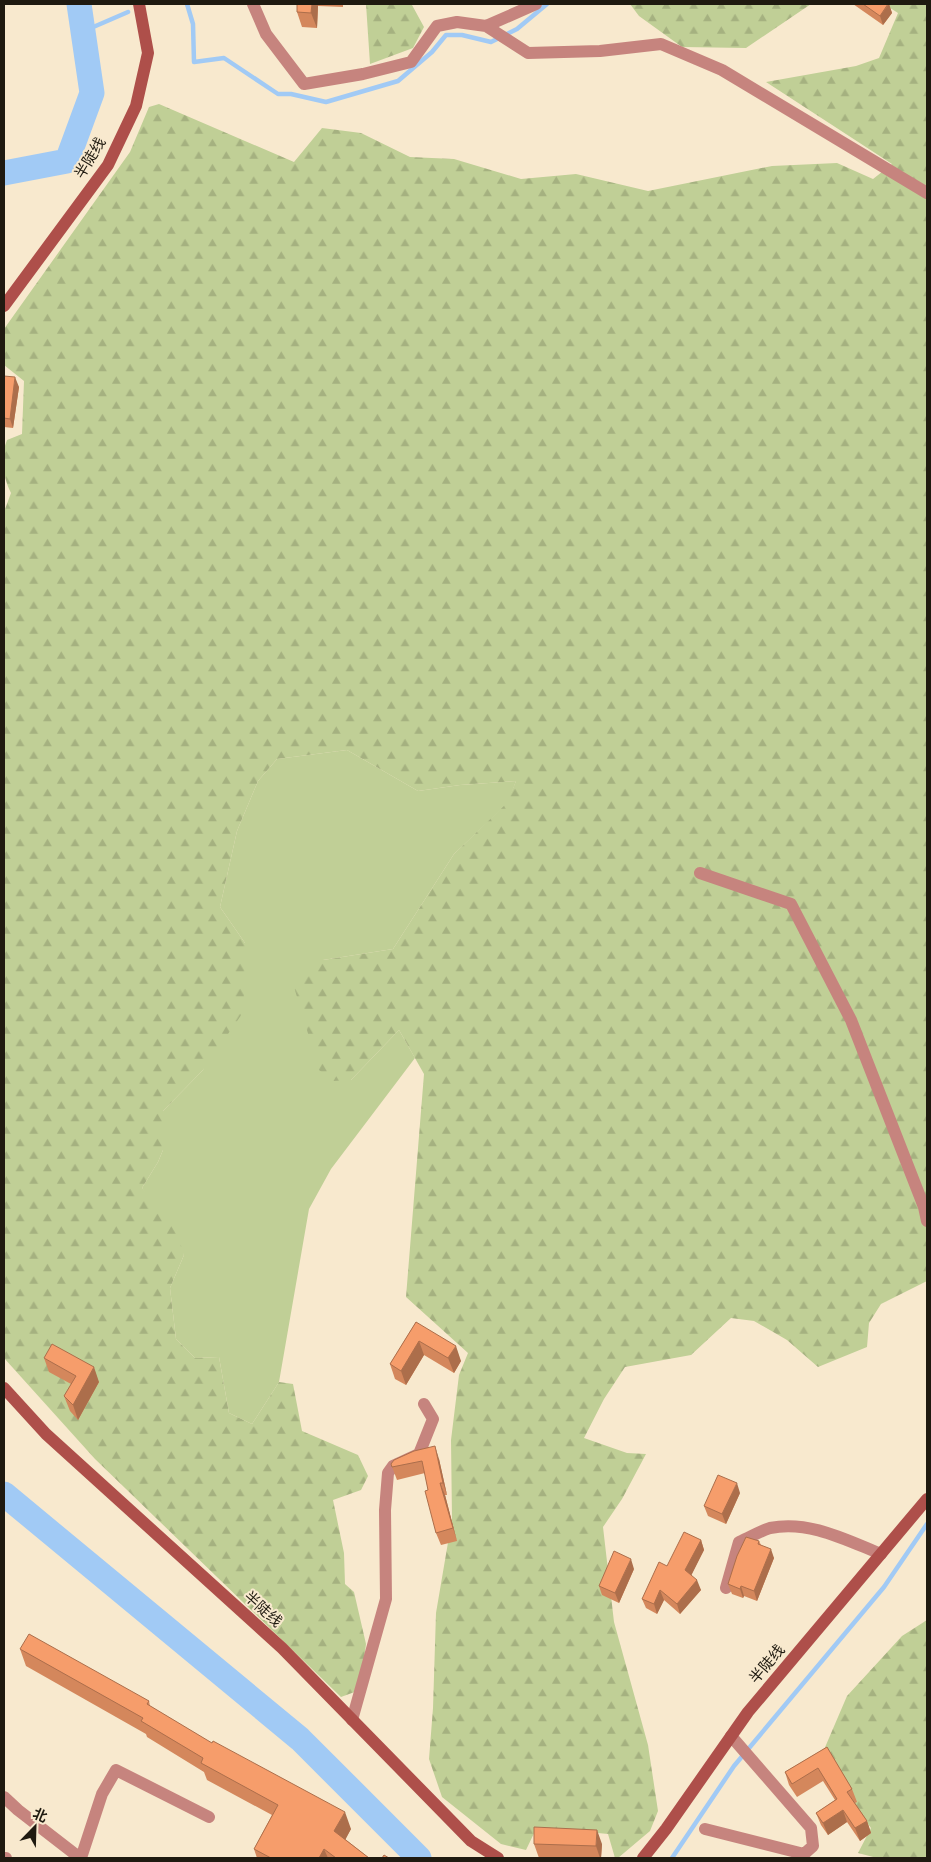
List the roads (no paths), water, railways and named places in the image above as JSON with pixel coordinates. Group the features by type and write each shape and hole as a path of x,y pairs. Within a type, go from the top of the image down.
{"street":[{"name":"半陡线","path":"4,306 108,165 136,106 148,53 139,4"},
{"path":"253,4 266,34 304,84 354,76 411,62 437,26 457,22 490,29 528,53 600,51 660,44 722,70 926,188"},
{"path":"490,29 536,4"},
{"path":"700,873 791,904 851,1020 924,1206 927,1221"},
{"name":"半陡线","path":"4,1388 46,1434 282,1648 471,1841 498,1858"},
{"path":"352,1720 386,1599 385,1510 388,1473 394,1466 420,1454 433,1419 424,1404"},
{"name":"半陡线","path":"643,1858 736,1740 748,1712 927,1499"},
{"path":"726,1588 738,1542 770,1528 797,1527 818,1530 881,1554"},
{"path":"705,1829 804,1854 813,1846 811,1828 736,1740"},
{"path":"4,1797 80,1858 102,1794 116,1770 209,1817"}],"waterway":[{"path":"4,173 67,161 92,93 79,4"},
{"path":"187,4 193,24 194,62 224,58 278,94 291,94 326,102 398,81 432,52 446,35 462,35 491,42 517,29 547,4"},
{"path":"84,34 91,28 128,12"},
{"path":"4,1494 300,1739 419,1858"},
{"path":"672,1858 734,1766 884,1587 927,1524"}]}
